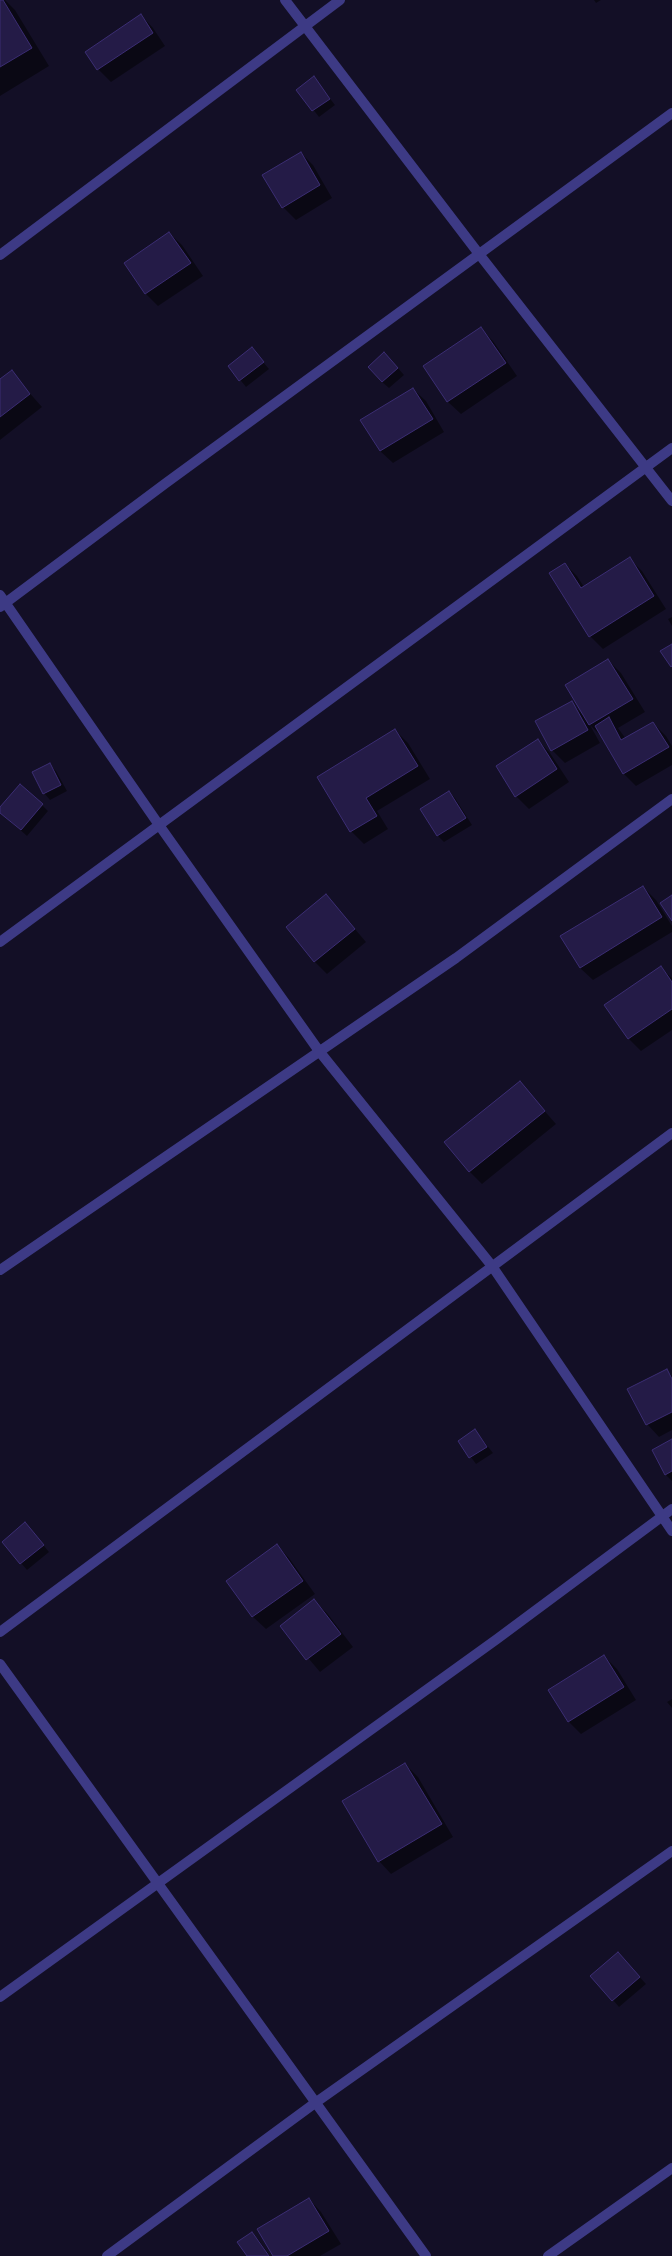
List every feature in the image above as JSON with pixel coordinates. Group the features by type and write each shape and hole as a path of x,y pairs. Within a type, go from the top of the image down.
{"street":[{"path":"285,0 304,27 479,254 672,501"},
{"path":"0,255 340,0"},
{"path":"672,113 2,602 319,1051 492,1266 672,1531"},
{"path":"0,942 672,448"},
{"path":"0,1270 456,958 672,799"},
{"path":"0,1632 672,1133"},
{"path":"0,1997 497,1639 672,1509"},
{"path":"0,1664 426,2256"},
{"path":"107,2256 315,2103 672,1851"},
{"path":"548,2256 672,2168"}],"building":[{"path":"0,0 3,0 32,48 0,67"},
{"path":"141,14 153,33 97,70 85,52"},
{"path":"314,76 330,99 312,111 296,90"},
{"path":"301,152 320,185 282,208 262,175"},
{"path":"169,232 191,263 145,294 124,263"},
{"path":"481,327 506,363 447,402 423,366"},
{"path":"252,347 264,362 239,381 228,366"},
{"path":"384,352 398,368 382,382 368,367"},
{"path":"12,370 30,394 0,417 0,379"},
{"path":"413,388 433,419 380,451 360,420"},
{"path":"630,557 654,596 589,637 549,573 565,563 581,588"},
{"path":"672,644 672,666 671,667 660,651"},
{"path":"608,659 633,699 589,725 565,685"},
{"path":"572,701 588,730 551,751 535,721"},
{"path":"609,717 621,740 653,722 669,747 623,774 595,726"},
{"path":"395,729 418,766 366,798 377,816 350,832 317,777"},
{"path":"538,739 557,769 515,797 496,766"},
{"path":"50,763 61,785 43,794 32,772"},
{"path":"20,784 43,804 21,830 0,813 0,807"},
{"path":"449,791 466,818 437,836 420,809"},
{"path":"643,886 662,917 580,968 560,936"},
{"path":"326,894 355,929 314,962 286,927"},
{"path":"672,895 672,921 660,903"},
{"path":"661,966 672,982 672,1009 628,1039 604,1005"},
{"path":"520,1081 545,1111 469,1172 444,1142"},
{"path":"667,1369 672,1379 672,1412 646,1425 627,1389"},
{"path":"475,1429 487,1447 469,1458 458,1441"},
{"path":"672,1439 672,1471 665,1475 652,1450"},
{"path":"25,1522 44,1545 20,1564 2,1542"},
{"path":"277,1544 303,1581 252,1617 226,1581"},
{"path":"314,1599 341,1634 306,1660 280,1626"},
{"path":"604,1655 624,1687 568,1722 548,1690"},
{"path":"405,1763 442,1824 378,1862 342,1801"},
{"path":"618,1952 640,1977 612,2001 590,1976"},
{"path":"309,2198 329,2231 287,2256 273,2256 257,2229"},
{"path":"252,2232 269,2256 247,2256 237,2242"}]}
